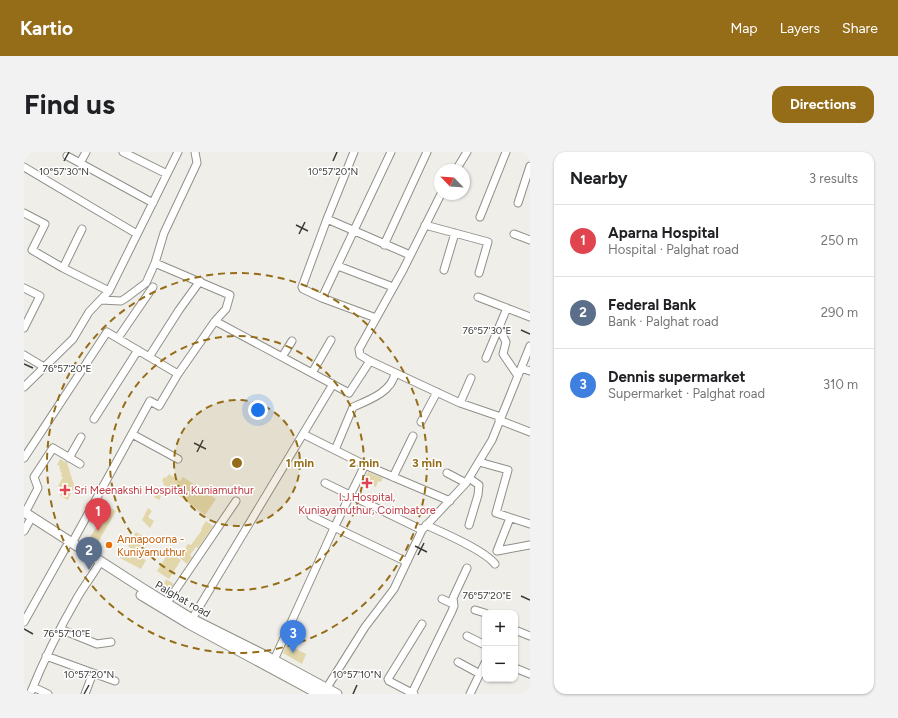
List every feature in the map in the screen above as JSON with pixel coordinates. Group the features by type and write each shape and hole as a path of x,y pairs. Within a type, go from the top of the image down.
{"main road":[{"name":"Palghat road","path":"26,517 99,564 166,604 192,619 274,660 323,692"},
{"name":"Palghat road","path":"99,564 166,611 323,692 337,694"}],"street":[{"path":"80,163 86,152"},
{"path":"123,152 167,174"},
{"path":"24,387 73,339 89,312 109,291 178,152"},
{"path":"101,300 121,301 146,283 155,263 164,233 197,163 195,152"},
{"path":"354,152 326,219 302,286 306,291 322,298 376,318"},
{"path":"322,298 391,152"},
{"path":"384,245 427,152"},
{"path":"460,164 468,152"},
{"path":"480,217 506,152"},
{"path":"67,156 153,203"},
{"path":"518,202 530,166"},
{"path":"24,167 137,234"},
{"path":"438,200 358,352 370,361 395,373 460,403 530,432"},
{"path":"24,213 45,224 32,250 63,268 109,291"},
{"path":"326,219 410,255"},
{"path":"425,225 488,242 479,273"},
{"path":"63,268 82,228"},
{"path":"444,270 455,233"},
{"path":"514,234 530,240"},
{"path":"24,622 150,401 159,406 178,374 226,309 229,302 230,295 155,263"},
{"path":"338,266 393,287"},
{"path":"149,357 179,310 200,281"},
{"path":"118,338 153,287"},
{"path":"24,288 40,296 26,316 24,328"},
{"path":"478,297 530,317"},
{"path":"486,358 507,308"},
{"path":"215,322 349,392 370,361"},
{"path":"499,328 506,342 503,354"},
{"path":"24,458 107,332 178,374"},
{"path":"282,357 292,340"},
{"path":"312,373 331,340"},
{"path":"323,692 365,627 394,588 424,528 468,481 492,440 530,346"},
{"path":"94,420 138,350"},
{"path":"490,350 503,354 518,376"},
{"path":"24,355 44,367"},
{"path":"521,368 530,371"},
{"path":"335,450 353,407 376,397 394,380 395,373"},
{"path":"460,403 471,378"},
{"path":"192,619 333,384"},
{"path":"420,422 436,392"},
{"path":"132,434 178,459"},
{"path":"303,434 365,465 450,501"},
{"path":"393,477 413,436"},
{"path":"69,458 81,437"},
{"path":"24,531 26,517 38,488 34,477 53,448 80,464"},
{"path":"479,462 508,470 496,513 530,524"},
{"path":"274,660 334,528 365,465"},
{"path":"448,473 480,485 469,525"},
{"path":"324,483 424,528 463,542 491,559 495,564"},
{"path":"166,604 236,501"},
{"path":"311,516 407,562"},
{"path":"510,518 497,551 530,544"},
{"path":"30,694 46,656 60,629 76,600 99,564"},
{"path":"422,624 388,679 413,693 452,611 453,598 467,568"},
{"path":"442,599 453,604"},
{"path":"475,610 482,612"},
{"path":"60,629 97,644 111,642"},
{"path":"518,631 530,636"},
{"path":"467,636 482,644"},
{"path":"46,656 115,681"},
{"path":"458,662 480,674"},
{"path":"518,669 530,674"},
{"path":"470,694 482,670"},
{"path":"85,694 93,673"},
{"path":"33,686 48,694"}],"building":[{"path":"60,459 67,463 74,483 73,485 79,487 77,492 72,490 68,500 60,496 64,489 58,486 63,477 61,476 61,470 59,469 60,466 57,465"},
{"path":"368,472 383,478 381,482 378,481 376,487 370,485 369,487 362,484"},
{"path":"169,474 180,481 183,477 216,499 205,515 163,484 164,482 162,481 164,477 166,478"},
{"path":"159,489 163,492 159,500 154,497"},
{"path":"109,507 116,511 97,544 89,539"},
{"path":"148,508 152,511 148,517 154,521 150,528 142,520"},
{"path":"206,521 213,526 198,548 196,547 190,555 192,557 187,564 179,557 188,544 191,545 202,530 201,529"},
{"path":"136,532 145,537 135,555 146,560 141,569 120,558 122,553 126,555 130,547 128,546"},
{"path":"169,552 181,560 169,579 157,571"},
{"path":"166,579 174,584 171,588 164,584"},
{"path":"287,644 306,654 302,664 283,653"}],"place":[{"name":"I.J.Hospital, Kuniayamuthur, Coimbatore","path":"367,483"},
{"name":"Sri Meenakshi Hospital, Kuniamuthur","path":"65,490"},
{"name":"Aparna Hospital","path":"98,531"},
{"name":"Annapoorna - Kuniyamuthur","path":"109,545"},
{"name":"Federal Bank","path":"89,570"},
{"name":"Dennis supermarket","path":"293,653"}]}
